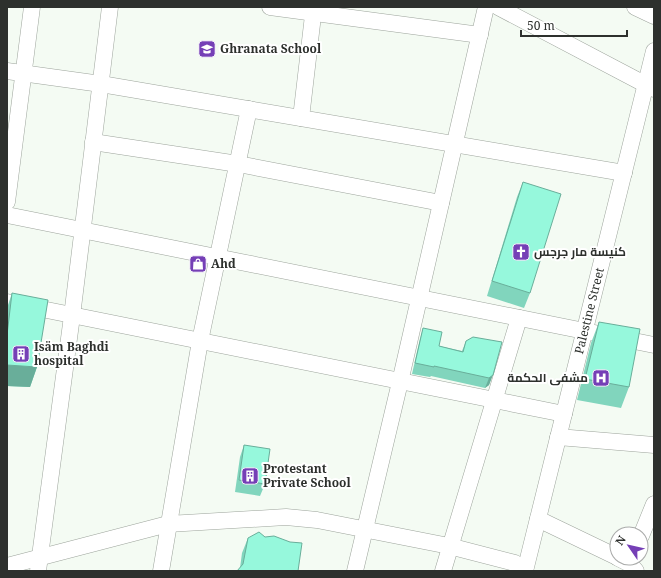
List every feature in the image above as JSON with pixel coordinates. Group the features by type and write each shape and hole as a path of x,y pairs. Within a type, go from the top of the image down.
{"street":[{"path":"7,202 32,7"},
{"path":"39,564 83,230 110,7"},
{"path":"270,7 313,10 480,35"},
{"path":"355,571 486,7"},
{"path":"498,7 650,87"},
{"path":"634,7 654,16"},
{"path":"301,118 313,10"},
{"name":"Palestine Street","path":"525,571 624,172 650,87 654,51"},
{"path":"7,71 100,84 624,172"},
{"path":"161,571 200,341 249,109"},
{"path":"93,142 238,164 441,203"},
{"path":"7,216 654,345"},
{"path":"7,302 564,414"},
{"path":"443,571 449,546 519,318"},
{"path":"558,437 654,445"},
{"path":"645,526 654,504"},
{"path":"7,566 39,564 168,524 286,517 317,520 449,546 515,562 525,571"},
{"path":"538,518 609,553"}],"building":[{"name":"كنيسة مار جرجس","path":"523,182 561,194 530,293 492,281"},
{"path":"12,293 48,300 37,367 7,365 7,335"},
{"path":"599,322 640,329 629,387 585,379"},
{"path":"423,328 442,332 439,346 463,352 466,341 473,337 502,342 493,375 489,378 415,363"},
{"path":"244,445 270,449 265,484 239,480"},
{"path":"259,532 265,537 274,536 290,542 302,543 298,571 237,571 243,564 248,538"}],"place":[{"name":"Ghranata School","path":"207,49"},
{"name":"كنيسة مار جرجس","path":"521,252"},
{"name":"Ahd","path":"198,264"},
{"name":"Isäm Baghdi hospital","path":"21,354"},
{"name":"مشفى الحكمة","path":"601,378"},
{"name":"Protestant Private School","path":"250,476"}]}
